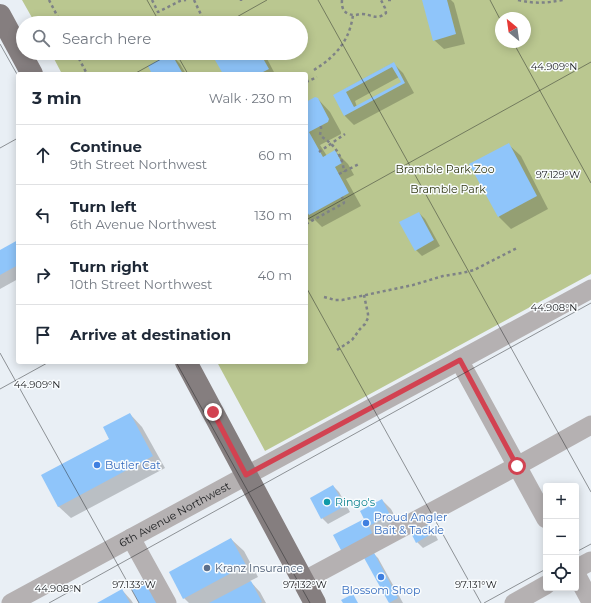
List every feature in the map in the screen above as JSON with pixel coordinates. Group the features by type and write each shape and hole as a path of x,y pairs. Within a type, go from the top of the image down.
{"main road":[{"path":"0,15 16,44"},
{"path":"24,60 31,72"},
{"path":"187,364 315,603"}],"street":[{"name":"6th Avenue Northwest","path":"11,603 37,597 131,538 591,289"},
{"path":"460,360 543,514"},
{"path":"303,581 591,425"},
{"path":"131,538 167,603"},
{"path":"579,567 591,561"},
{"path":"579,580 591,602"},
{"path":"514,603 543,588"}],"path":[{"path":"49,0 57,16"},
{"path":"152,0 158,12 180,1 186,0"},
{"path":"194,0 202,16"},
{"path":"342,0 342,6 346,13 376,17 382,16 386,13 381,0"},
{"path":"518,0 533,3 563,0"},
{"path":"314,70 327,61 341,45 347,36 354,15"},
{"path":"80,60 86,72"},
{"path":"308,81 317,77"},
{"path":"321,126 320,135 331,143 343,160 344,172"},
{"path":"319,152 345,134"},
{"path":"339,174 359,164"},
{"path":"308,223 344,203 342,198"},
{"path":"324,297 342,300 474,270 517,248"},
{"path":"337,350 352,340 368,318 364,296"}],"green space":[{"name":"Bramble Park","path":"22,0 591,0 591,274 265,451 218,364 308,364 308,72 61,72 55,60 308,60 308,16 31,16"}],"building":[{"path":"422,0 447,0 456,34 433,41"},
{"path":"159,60 175,60 182,72 151,72 148,66"},
{"path":"215,60 264,60 269,69 263,72 222,72"},
{"path":"394,62 405,83 344,116 333,95","holes":["392,67 401,82 354,107 346,92"]},
{"path":"315,97 318,98 329,119 328,122 309,132 323,157 335,150 342,163 335,167 349,193 309,215 308,213 308,101"},
{"path":"509,143 537,196 498,217 469,164"},
{"path":"419,212 434,240 415,251 399,222"},
{"path":"16,241 16,266 0,275 0,250"},
{"name":"Butler Cat","path":"130,413 153,456 58,507 41,475 109,439 103,427"},
{"name":"Ringo's","path":"333,485 345,506 321,519 310,498"},
{"name":"Proud Angler Bait & Tackle","path":"382,499 390,515 369,526 373,535 342,552 333,535 364,519 360,511"},
{"path":"427,522 433,533 416,543 410,531"},
{"name":"Kranz Insurance","path":"231,538 246,565 183,599 169,572"},
{"name":"Blossom Shop","path":"373,551 398,598 389,603 363,556"},
{"path":"144,579 157,603 139,603 130,586"},
{"path":"251,581 262,602 209,603"},
{"path":"122,589 130,603 97,603"},
{"path":"353,594 358,603 343,603 341,600"}],"place":[{"name":"Butler Cat","path":"97,465"},
{"name":"Ringo's","path":"327,502"},
{"name":"Proud Angler Bait & Tackle","path":"366,523"},
{"name":"Kranz Insurance","path":"207,568"},
{"name":"Blossom Shop","path":"381,577"}],"route":[{"path":"213,412 246,475 460,360 517,466"}],"park label":[{"name":"Bramble Park Zoo","path":"445,169"}]}
